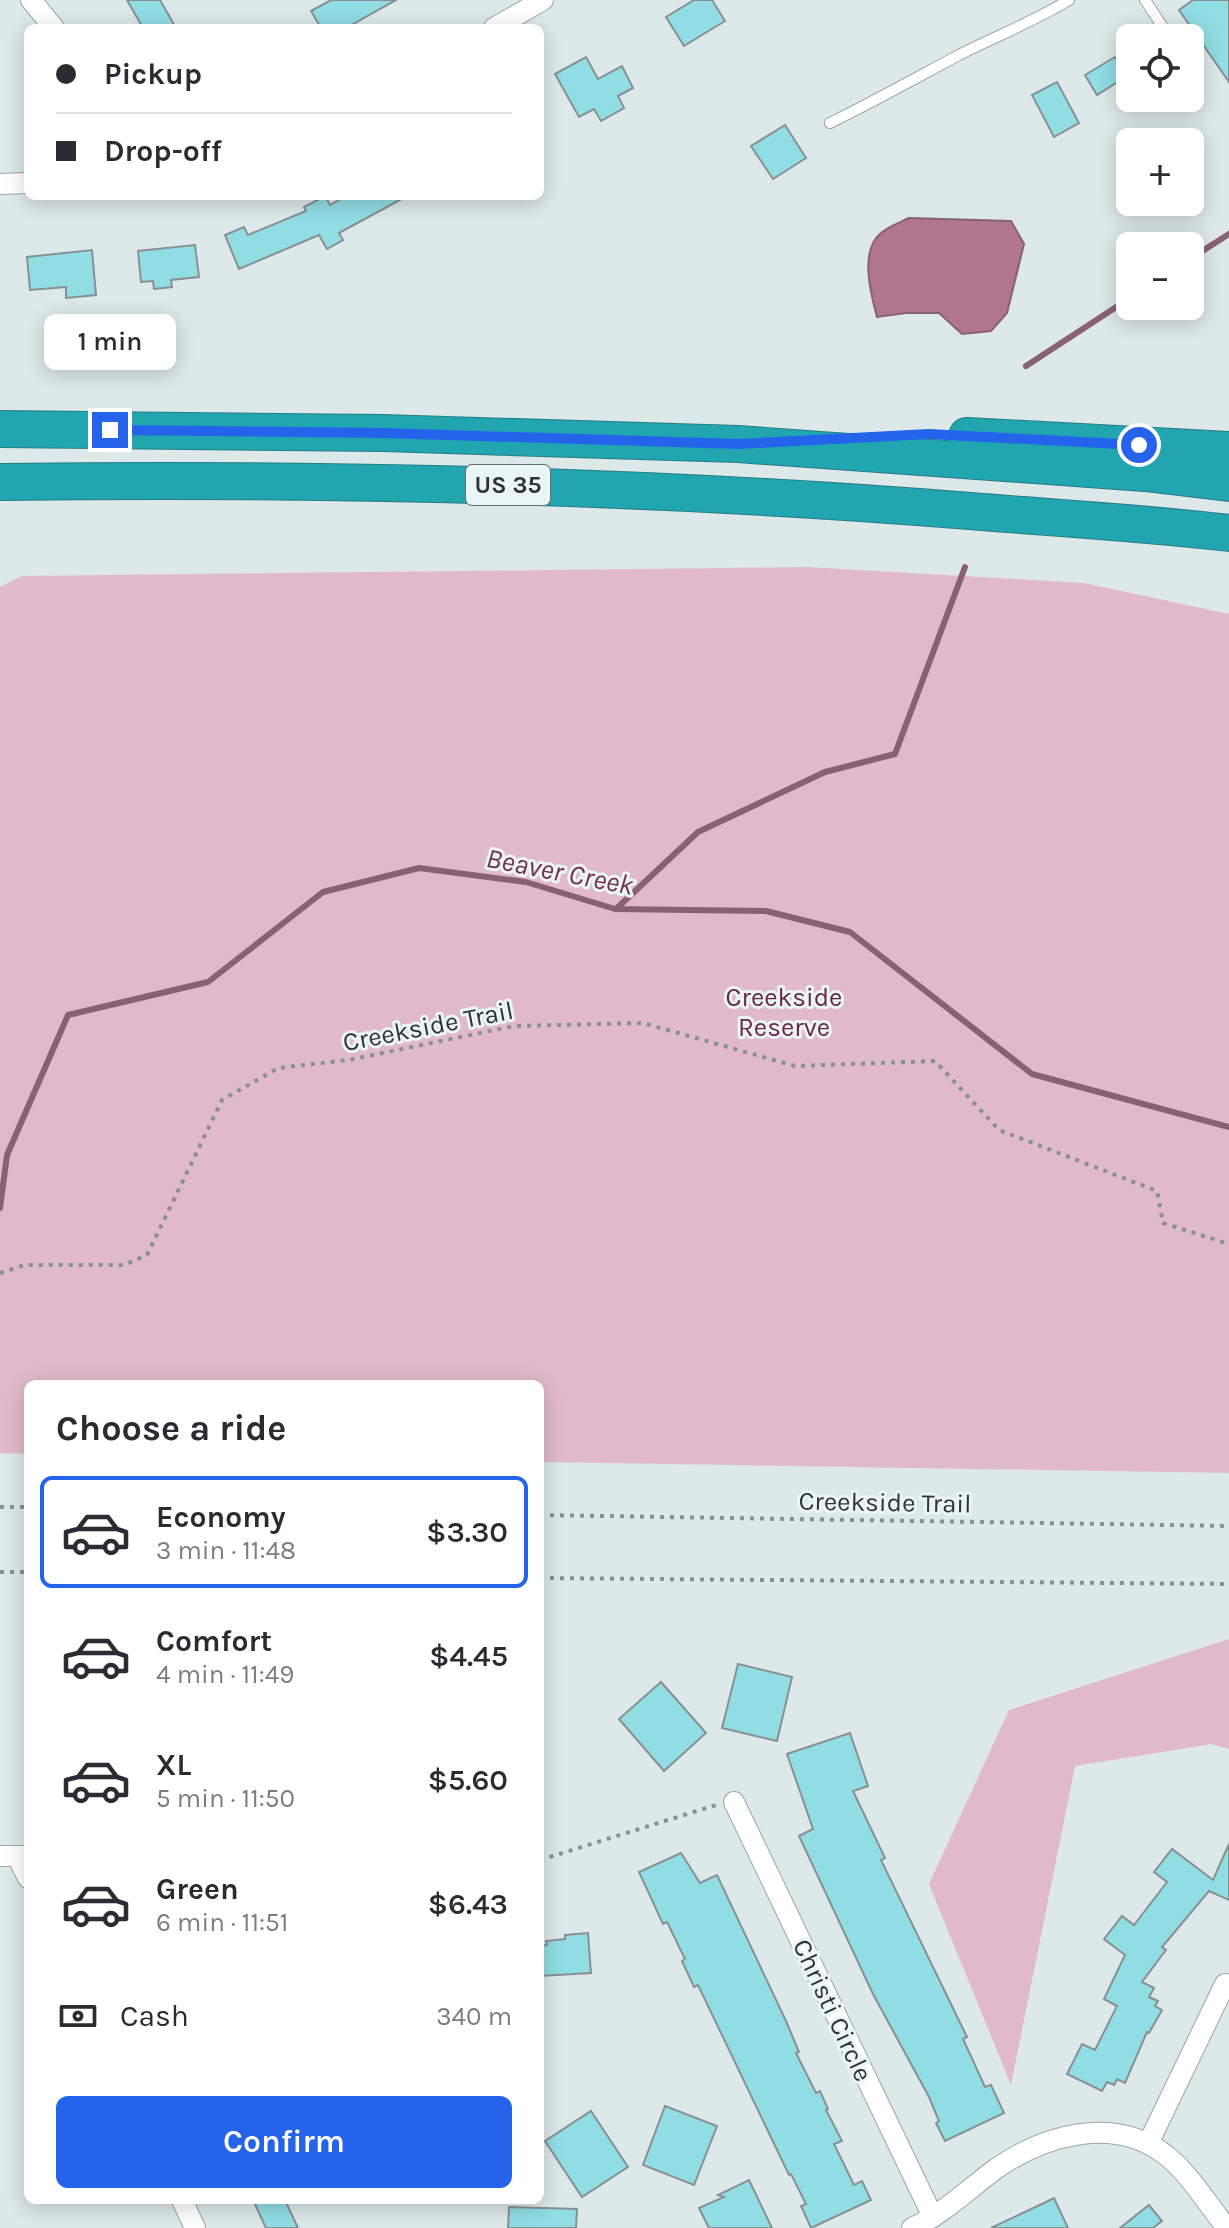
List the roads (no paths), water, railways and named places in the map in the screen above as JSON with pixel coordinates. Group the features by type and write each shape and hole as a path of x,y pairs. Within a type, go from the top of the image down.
{"highway":[{"name":"US 35","path":"0,429 383,433 738,444 1145,473 1229,483"},
{"path":"738,444 929,434 1229,450"},
{"name":"US 35","path":"0,482 174,479 541,486 867,503 1229,533"},
{"path":"1015,514 1229,556"}],"street":[{"path":"31,0 51,24"},
{"path":"501,24 543,0"},
{"path":"0,184 24,183"},
{"name":"Christi Circle","path":"734,1802 933,2217"},
{"path":"1148,2144 1225,1984"},
{"path":"912,2228 956,2203 1000,2166 1067,2135 1099,2131 1148,2144 1178,2166 1227,2228"},
{"path":"184,2204 195,2228"}],"lane":[{"path":"830,123 1069,0"},
{"path":"1145,0 1161,24"}],"waterway":[{"path":"1204,250 1229,234"},
{"path":"1026,366 1116,307"},
{"path":"616,909 698,832 825,772 895,754 965,567"},
{"name":"Beaver Creek","path":"0,1208 7,1155 68,1015 208,982 323,892 419,868 526,882 615,909 766,911 850,932 1032,1074 1229,1127"}],"park label":[{"name":"Creekside Reserve","path":"784,1012"}]}
